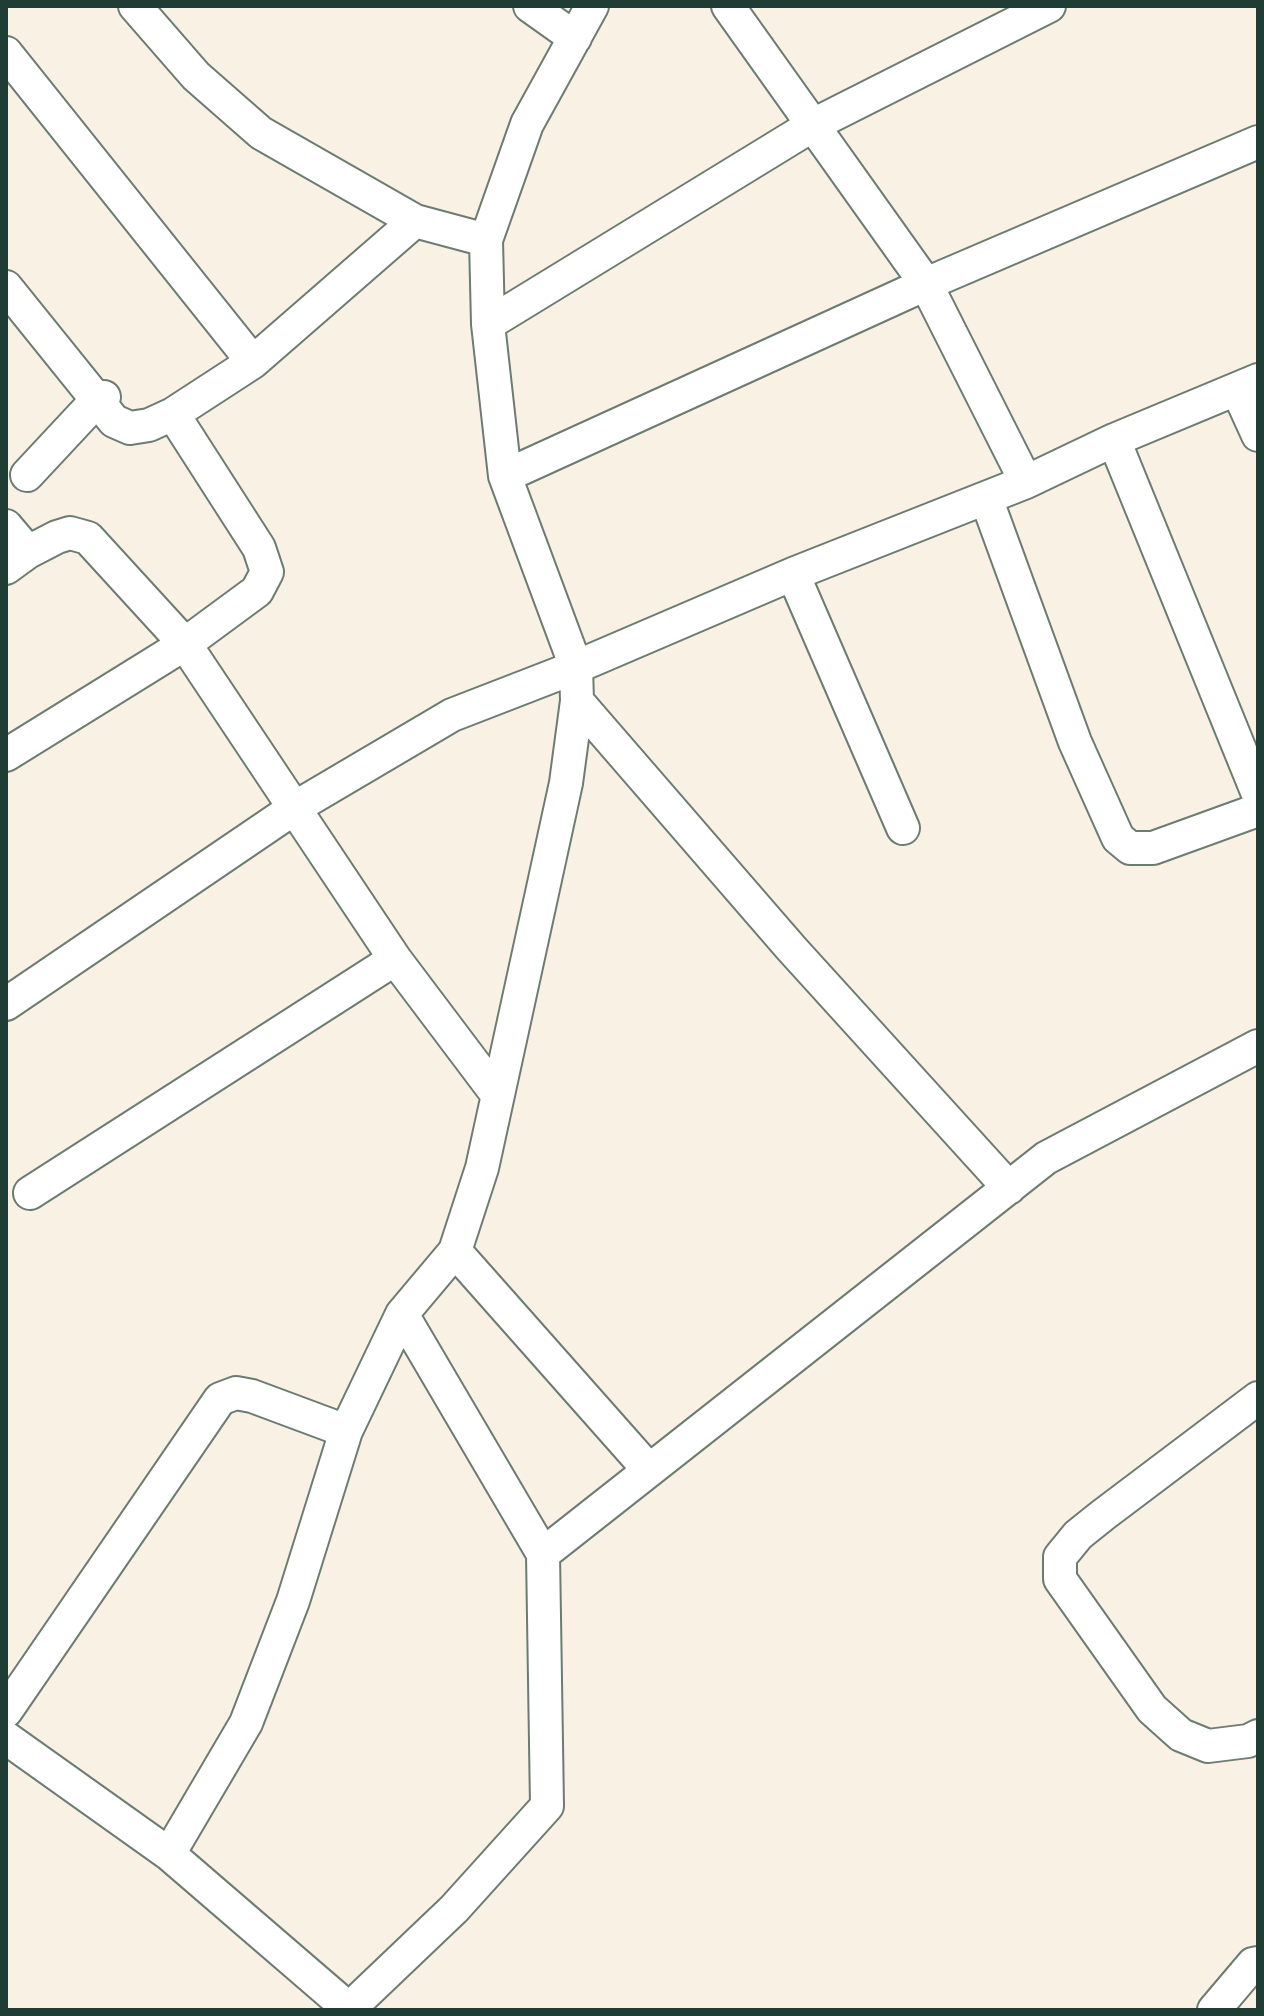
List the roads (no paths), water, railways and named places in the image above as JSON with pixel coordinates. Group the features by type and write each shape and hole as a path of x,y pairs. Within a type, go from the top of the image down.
{"street":[{"path":"135,6 196,76 261,133 415,221 486,240"},
{"path":"530,6 575,38"},
{"path":"169,1854 246,1723 293,1601 346,1431 402,1314 455,1251 482,1168 566,783 577,701 576,667 505,476 488,324 486,240 527,124 592,6"},
{"path":"728,6 926,284 1026,482"},
{"path":"488,324 813,125 1049,6"},
{"path":"6,53 253,362"},
{"path":"505,476 926,284 1258,142"},
{"path":"6,287 101,399 114,421 130,428 149,425 173,414 253,362 415,221"},
{"path":"6,1004 296,807 452,715 1026,482 1114,440 1247,385 1258,435"},
{"path":"27,475 101,399"},
{"path":"6,755 185,644 257,591 267,572 259,548 173,414"},
{"path":"1114,440 1258,794"},
{"path":"986,498 1075,742 1118,838 1130,848 1153,848 1258,810"},
{"path":"6,526 17,560 57,537 70,533 88,538 185,644 395,959 496,1093"},
{"path":"793,574 903,828"},
{"path":"577,701 791,948 1009,1188"},
{"path":"30,1193 395,959"},
{"path":"543,1554 1046,1158 1258,1046"},
{"path":"455,1251 649,1470"},
{"path":"6,1738 169,1854 349,2010 454,1909 547,1806 543,1554 402,1314"},
{"path":"6,1711 220,1399 236,1393 252,1396 346,1431"},
{"path":"1258,1398 1078,1535 1060,1557 1060,1579 1152,1709 1181,1735 1208,1746 1248,1741 1258,1736"},
{"path":"1214,2010 1253,1964 1258,1963"}]}
